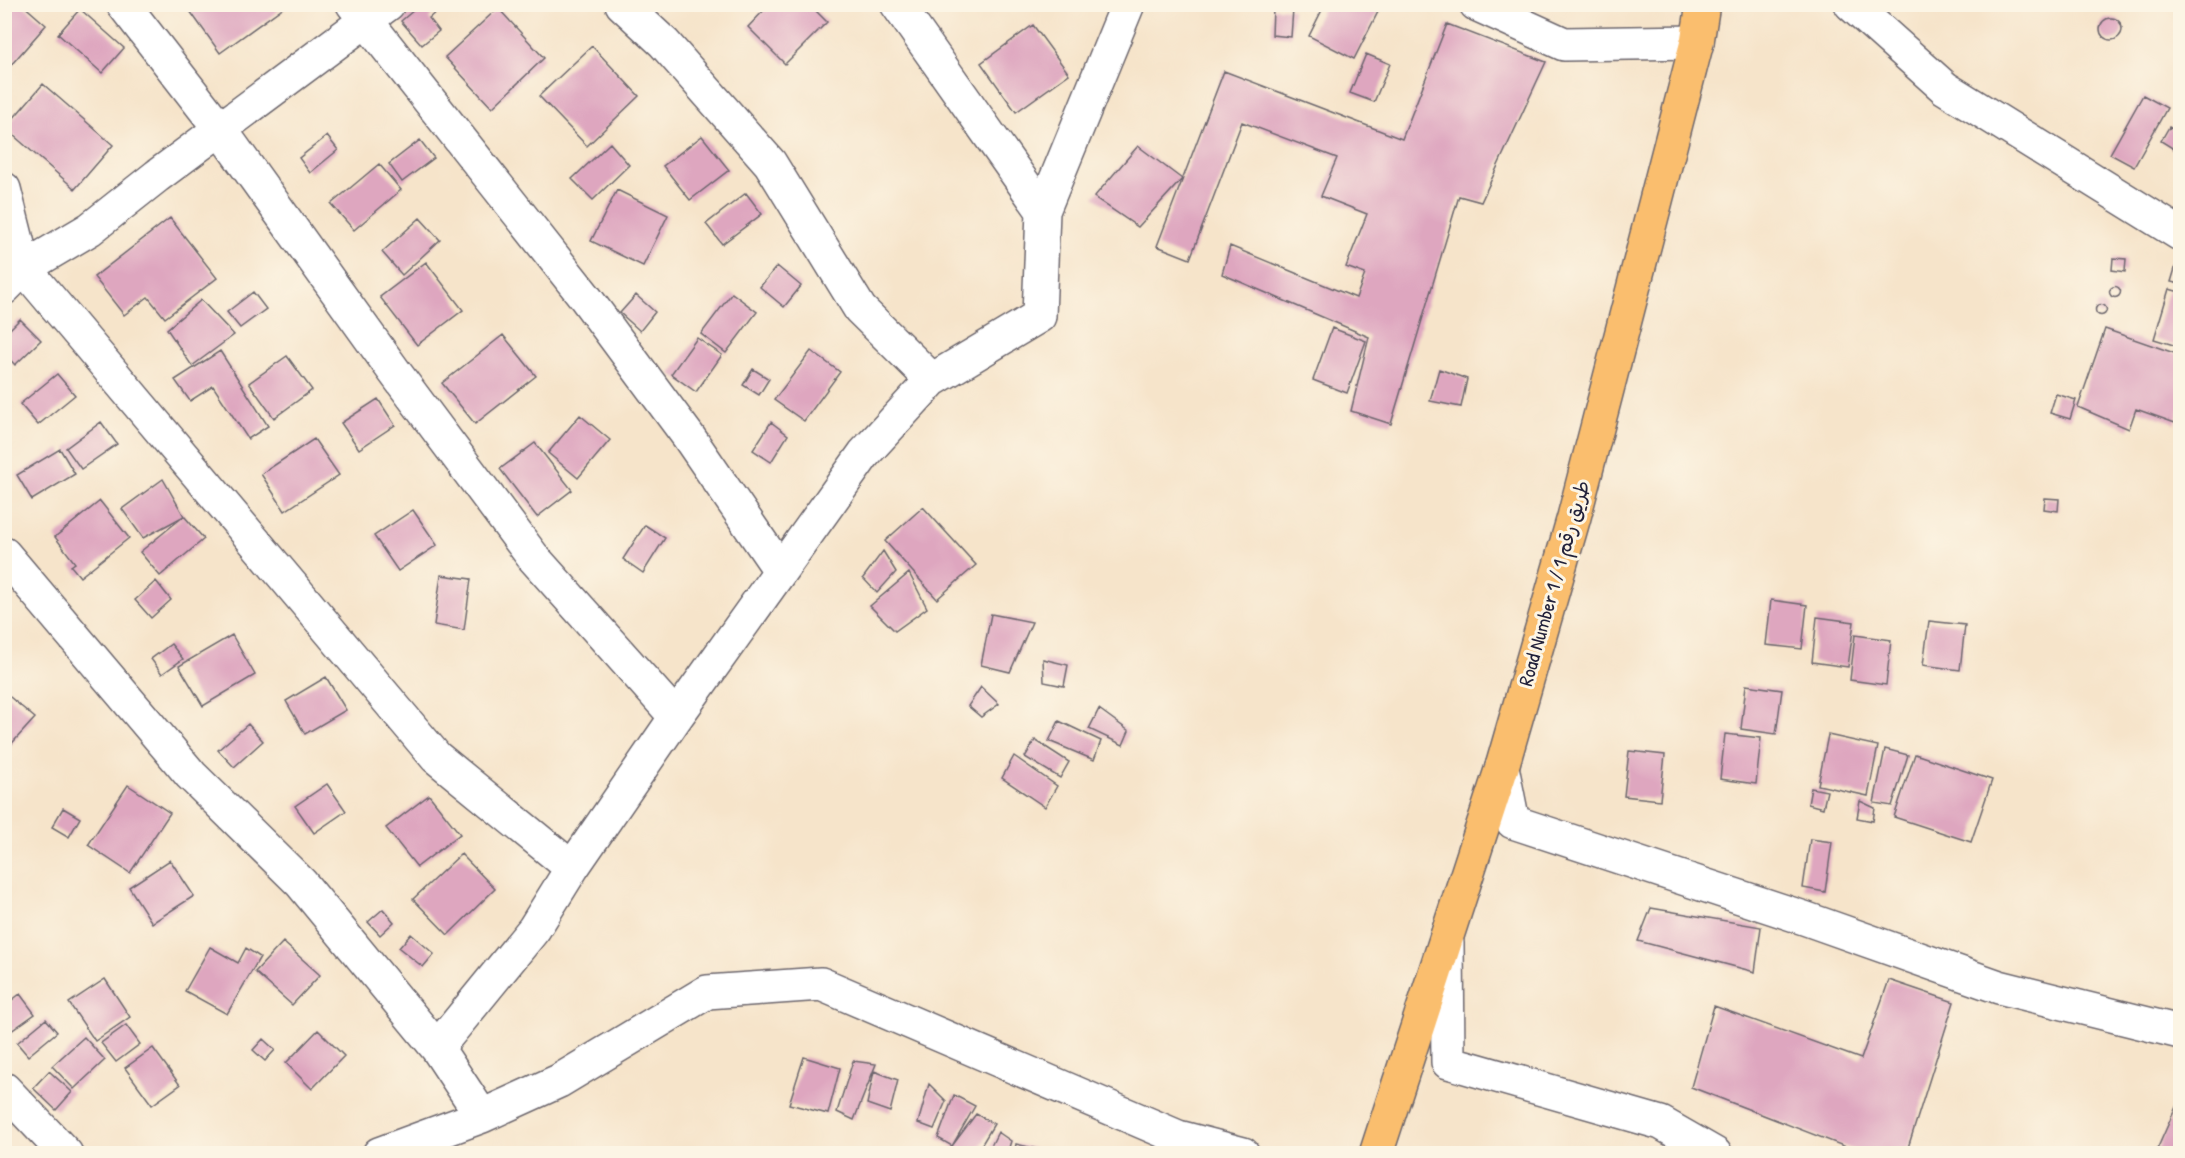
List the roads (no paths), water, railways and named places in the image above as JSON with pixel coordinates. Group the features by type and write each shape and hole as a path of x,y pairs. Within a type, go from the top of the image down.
{"highway":[{"name":"Road Number 1 / طريق رقم 1","path":"1376,1154 1503,767 1574,517 1697,42 1703,4"}],"street":[{"path":"123,4 220,129 387,362 533,557 676,717"},
{"path":"622,4 664,43 770,163 860,309 932,380"},
{"path":"897,4 1043,211"},
{"path":"437,1048 534,929 572,868 676,717 864,454 932,380 1040,316 1043,211 1128,4"},
{"path":"1476,4 1564,44 1697,42"},
{"path":"1851,4 1945,88 2181,234"},
{"path":"14,278 90,229 369,10 688,436 780,570"},
{"path":"4,189 14,278 436,757 572,868"},
{"path":"4,554 191,775 301,883 437,1048 482,1116"},
{"path":"1503,767 1512,822 1804,918 1999,987 2181,1032"},
{"path":"1447,934 1448,1062 1661,1123 1715,1154"},
{"path":"378,1154 482,1116 559,1081 707,992 821,984 1178,1137 1243,1154"},
{"path":"4,1089 66,1154"}]}
